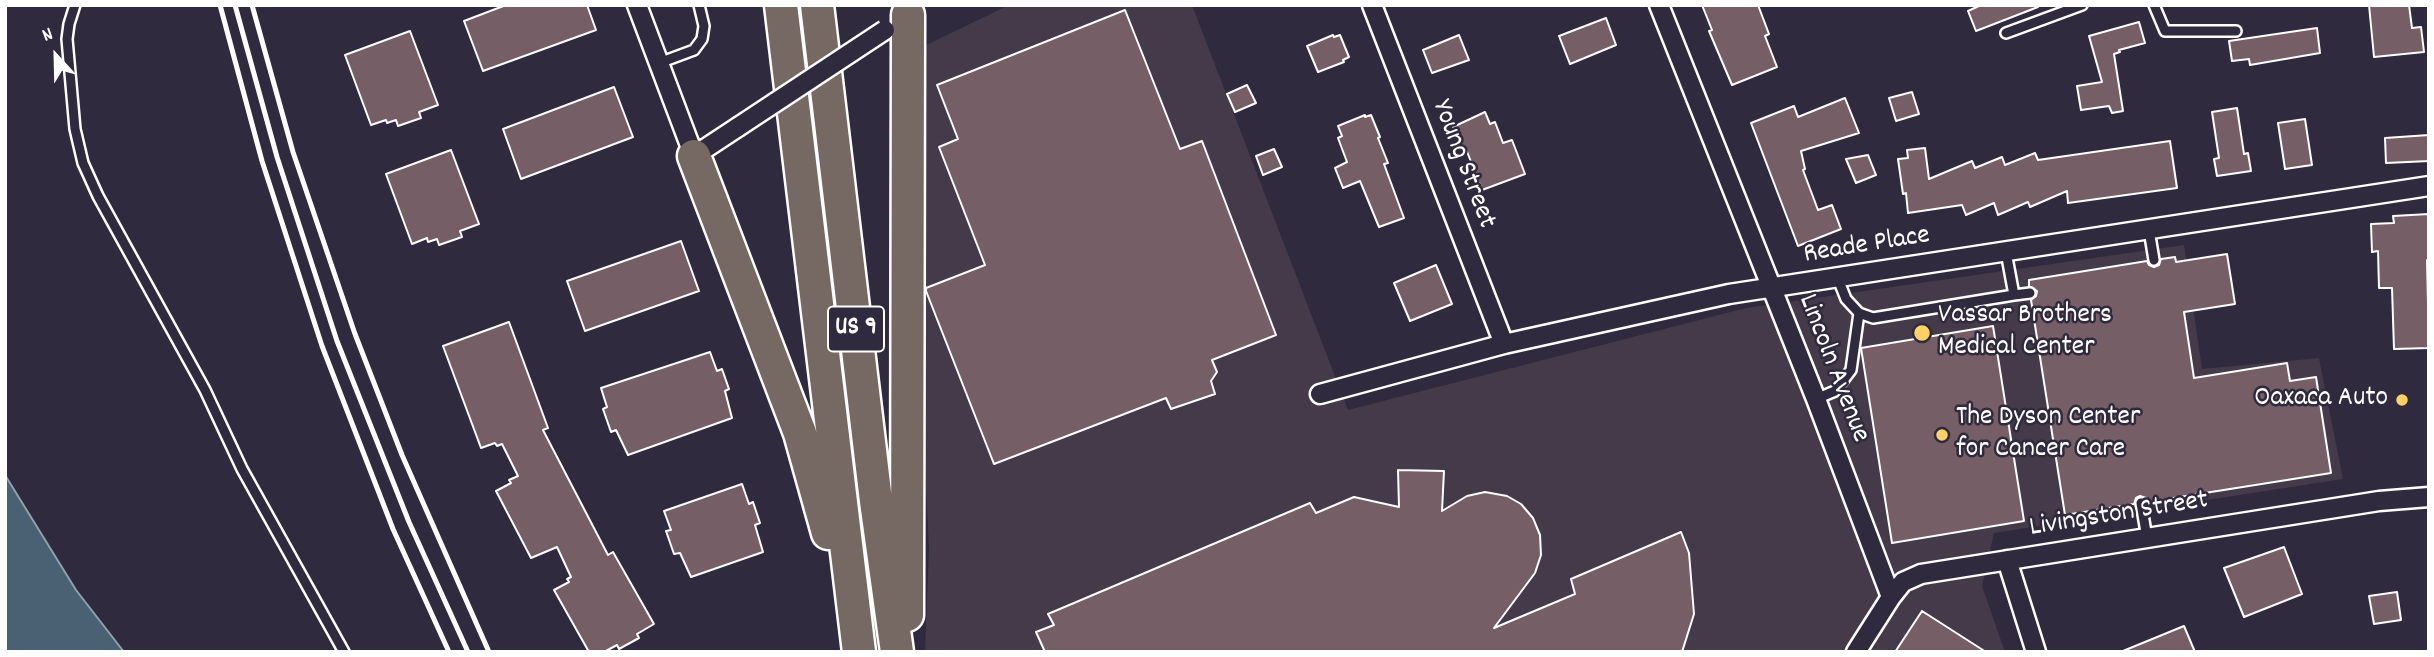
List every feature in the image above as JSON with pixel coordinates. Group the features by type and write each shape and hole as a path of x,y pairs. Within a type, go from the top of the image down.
{"highway":[{"name":"US 9","path":"781,5 858,652"},
{"name":"US 9","path":"817,5 876,501 897,652"},
{"path":"906,17 908,652"},
{"path":"694,156 808,456 858,652"}],"street":[{"path":"637,5 694,156 906,17"},
{"name":"Young Street","path":"1372,5 1504,344"},
{"name":"Lincoln Avenue","path":"1660,5 1816,399 1891,597"},
{"name":"Reade Place","path":"1320,394 1504,344 1729,294 2429,186"},
{"name":"Livingston Street","path":"1856,652 1903,582 1921,574 2379,501 2429,497"},
{"path":"2007,560 2036,652"}],"lane":[{"path":"75,5 67,39 75,129 83,163 98,196 205,390 242,469 344,652"},
{"path":"659,63 694,50 702,39 704,26 699,5"},
{"path":"2006,33 2082,5"},
{"path":"2154,5 2165,31 2236,31"},
{"path":"2149,230 2154,260"},
{"path":"2006,252 2014,295"},
{"path":"1838,279 1846,299 1859,313 1873,318 2030,293"},
{"path":"1816,399 1835,391 1851,370 1859,313"},
{"path":"2141,503 2147,538"}],"shaded area":[{"name":"Vassar Brothers Medical Center","path":"1009,5 1192,5 1348,410 1746,308 2184,245 2202,369 2319,358 2343,479 1994,533 1982,586 2005,652 925,652 929,550 917,298 920,48"}],"water":[{"path":"5,475 76,590 124,652 5,652"}],"building":[{"path":"506,5 587,5 596,30 483,71 464,21"},
{"path":"1702,5 1758,5 1769,34 1765,36 1777,67 1732,85 1709,31 1712,30"},
{"path":"1981,5 2038,7 1976,31 1968,11"},
{"path":"2369,5 2409,5 2412,28 2421,27 2424,52 2374,57"},
{"path":"1125,10 1180,149 1202,141 1276,335 1212,360 1217,372 1211,381 1215,394 1171,409 1166,398 994,464 926,291 926,288 985,265 939,147 958,139 937,85"},
{"path":"1606,18 1616,45 1570,64 1559,36"},
{"path":"2139,22 2145,43 2114,54 2123,111 2112,113 2109,106 2081,110 2077,86 2102,82 2089,36"},
{"path":"2317,28 2320,53 2250,65 2249,59 2232,61 2229,41"},
{"path":"410,31 438,105 419,112 421,118 398,126 396,120 371,125 345,55"},
{"path":"1333,35 1340,35 1349,57 1343,60 1344,62 1318,72 1307,46"},
{"path":"1459,35 1469,60 1432,73 1423,50"},
{"path":"1247,85 1256,103 1235,112 1227,94"},
{"path":"614,87 633,137 521,179 503,129"},
{"path":"1912,92 1919,114 1896,121 1889,98"},
{"path":"1845,98 1859,133 1801,151 1803,170 1818,210 1832,205 1841,229 1798,246 1751,123 1794,106 1798,117"},
{"path":"2237,108 2244,154 2248,153 2251,171 2217,176 2214,159 2219,158 2212,112"},
{"path":"1485,112 1490,124 1495,122 1503,143 1512,140 1525,174 1482,190 1466,149 1462,150 1453,127"},
{"path":"1371,115 1380,137 1378,138 1388,163 1384,164 1404,218 1379,227 1360,181 1343,188 1335,168 1347,162 1338,138 1342,136 1338,126"},
{"path":"2305,119 2312,165 2285,169 2278,123"},
{"path":"2429,135 2429,161 2386,163 2385,138"},
{"path":"2170,141 2177,188 2068,203 2067,191 2030,207 2028,202 1998,215 1994,203 1966,215 1962,205 1908,213 1898,159 1908,158 1907,150 1925,148 1929,179 1972,161 1975,168 2002,157 2005,165 2035,153 2038,160"},
{"path":"1274,149 1282,167 1263,175 1256,156"},
{"path":"451,150 479,224 460,231 462,237 439,245 437,239 428,242 427,238 412,244 386,174"},
{"path":"1868,155 1876,175 1856,183 1846,159"},
{"path":"2429,214 2429,348 2394,349 2392,288 2379,288 2378,251 2372,252 2371,224 2394,223 2393,216"},
{"path":"681,241 699,291 585,331 567,281"},
{"path":"2227,254 2235,304 2184,312 2194,378 2287,363 2290,381 2316,377 2331,473 2148,502 2140,496 2134,504 2065,515 2031,300 2037,291 2029,286 2029,280 2147,261 2154,267 2159,265 2161,259 2175,257 2176,262"},
{"path":"1436,265 1452,304 1410,321 1394,283"},
{"path":"509,322 548,428 543,430 608,555 613,552 654,624 637,634 639,638 619,649 617,645 604,652 589,652 554,590 569,582 567,579 571,577 557,547 531,558 496,491 518,476 502,444 497,446 495,443 481,448 443,346"},
{"name":"The Dyson Center for Cancer Care","path":"1993,326 2024,521 1892,543 1861,348"},
{"path":"710,352 717,371 722,369 729,389 725,391 732,418 628,455 616,430 611,432 603,409 607,407 601,388"},
{"path":"1398,470 1444,471 1442,511 1467,496 1485,492 1507,496 1521,504 1533,518 1540,535 1541,555 1535,573 1494,628 1575,594 1571,579 1681,532 1689,553 1694,614 1682,652 1045,652 1036,632 1054,625 1048,614 1310,503 1316,513 1354,497 1399,507"},
{"path":"742,484 749,504 753,502 760,523 755,525 763,552 691,577 680,553 674,554 666,531 671,530 664,511"},
{"path":"2284,547 2302,594 2244,617 2224,568"},
{"path":"2397,592 2401,620 2374,624 2369,596"},
{"path":"1922,611 1986,652 1895,652"},
{"path":"2184,626 2195,652 2123,652 2123,651"}],"railway":[{"path":"220,5 262,161 322,346 393,529 449,652"},
{"path":"235,5 277,157 337,341 409,522 468,652"},
{"path":"252,5 293,152 355,334 402,455 489,652"}],"place":[{"name":"Vassar Brothers Medical Center","path":"1922,333"},
{"name":"Oaxaca Auto","path":"2402,400"},
{"name":"The Dyson Center for Cancer Care","path":"1942,435"}]}
